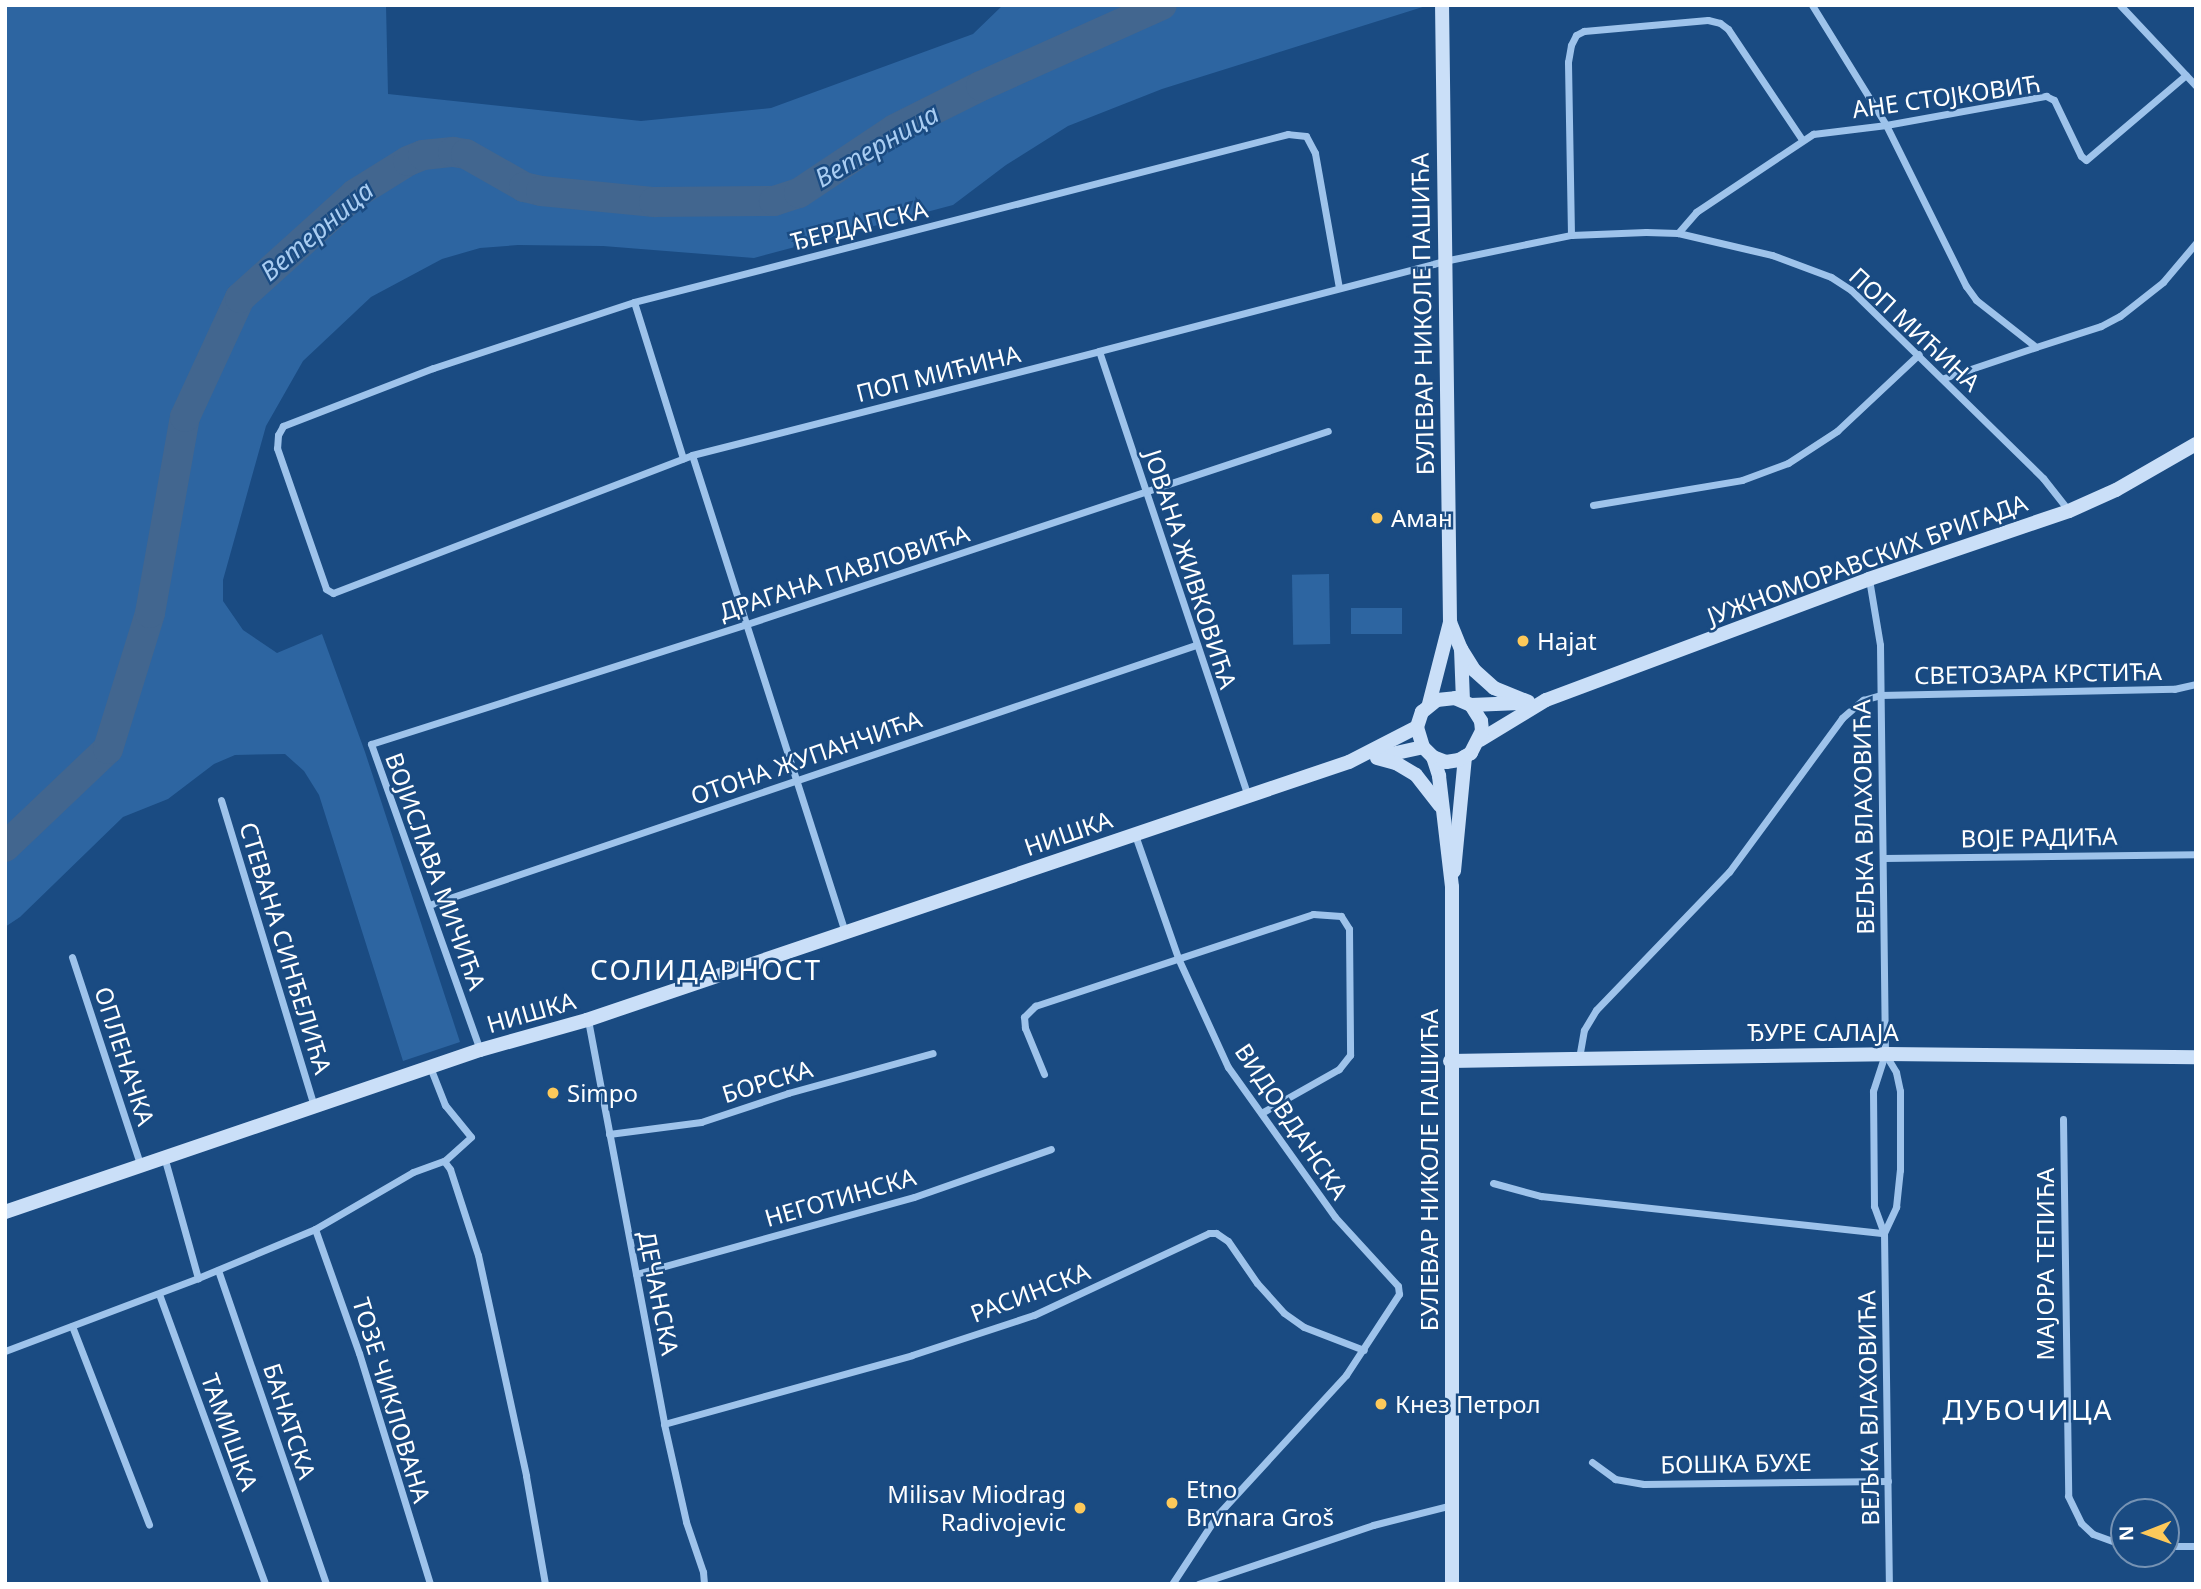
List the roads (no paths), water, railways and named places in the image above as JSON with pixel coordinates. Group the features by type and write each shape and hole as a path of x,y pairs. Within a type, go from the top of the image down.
{"main road":[{"name":"БУЛЕВАР НИКОЛЕ ПАШИЋА","path":"1429,704 1450,622 1442,5"},
{"name":"ЈУЖНОМОРАВСКИХ БРИГАДА","path":"1480,740 1546,700 1869,579 2069,511 2116,490 2196,444"},
{"name":"БУЛЕВАР НИКОЛЕ ПАШИЋА","path":"1450,622 1461,649 1467,703"},
{"path":"1461,649 1474,670 1494,688 1528,702"},
{"path":"1349,762 1428,752 1446,762 1465,757 1480,740 1480,721 1467,703 1446,697 1429,704 1422,712 1417,727 1428,752"},
{"name":"ЈУЖНОМОРАВСКИХ БРИГАДА","path":"1467,703 1546,700"},
{"path":"1349,762 1417,727"},
{"name":"БУЛЕВАР НИКОЛЕ ПАШИЋА","path":"1428,752 1442,809 1452,887 1452,1584"},
{"path":"1452,887 1465,757"},
{"path":"1377,758 1396,763 1416,775 1427,785 1442,809"},
{"name":"НИШКА","path":"5,1212 165,1160 480,1050 587,1020 1349,762"},
{"name":"ЂУРЕ САЛАЈА","path":"1450,1061 1885,1054 2196,1057"}],"street":[{"path":"1812,5 1886,125 1966,286 1976,300 2036,347"},
{"path":"2120,5 2196,86"},
{"path":"1571,235 1568,62 1576,35 1584,31 1707,20 1720,23 1728,29 1801,138"},
{"name":"АНЕ СТОЈКОВИЋ","path":"1678,233 1696,212 1801,138 1813,134 1886,125 2052,96 2081,156 2086,160 2186,75"},
{"name":"ЂЕРДАПСКА","path":"329,592 277,449 279,430 433,368 634,302 1300,133 1306,136 1315,153 1339,288"},
{"name":"ПОП МИЋИНА","path":"329,592 687,456 1444,261 1571,235 1678,233 1772,256 1830,276 1859,297 1944,378 2043,478 2069,511"},
{"path":"1944,378 2101,326 2120,316 2164,282 2196,243"},
{"path":"634,302 747,624 845,933"},
{"name":"ЈОВАНА ЖИВКОВИЋА","path":"1100,351 1195,645 1248,798"},
{"path":"1593,505 1742,480 1788,463 1837,431 1919,354"},
{"name":"ДРАГАНА ПАВЛОВИЋА","path":"371,744 747,624 1328,431"},
{"name":"ВЕЉКА ВЛАХОВИЋА","path":"1869,579 1879,625 1885,1054 1874,1091 1874,1206 1884,1233 1889,1584"},
{"name":"ОТОНА ЖУПАНЧИЋА","path":"429,905 1195,645"},
{"name":"СВЕТОЗАРА КРСТИЋА","path":"1880,695 2174,689 2196,684"},
{"path":"1579,1058 1584,1030 1596,1010 1729,872 1842,718 1863,700 1880,695"},
{"name":"ВОЈИСЛАВА МИЧИЋА","path":"371,744 480,1050"},
{"name":"СТЕВАНА СИНЂЕЛИЋА","path":"221,800 314,1106"},
{"name":"ВИДОВДАНСКА","path":"1135,834 1178,958 1228,1067 1263,1112 1335,1217 1398,1286 1399,1294 1364,1350"},
{"name":"ВОЈЕ РАДИЋА","path":"1883,858 2196,854"},
{"path":"1044,1074 1026,1028 1027,1012 1045,1002 1313,914 1333,913 1345,920 1349,929 1350,1055 1339,1069 1263,1112"},
{"name":"ОПЛЕНАЧКА","path":"72,957 141,1168"},
{"name":"ДЕЧАНСКА","path":"587,1020 664,1424 686,1522 704,1572 704,1584"},
{"name":"БОРСКА","path":"609,1134 701,1122 788,1093 933,1053"},
{"name":"ВЕЉКА ВЛАХОВИЋА","path":"1884,1233 1896,1207 1900,1170 1900,1091 1896,1072 1885,1054"},
{"path":"5,1351 159,1294 315,1229 413,1172 444,1161 471,1137 445,1105 430,1067"},
{"name":"МАЈОРА ТЕПИЋА","path":"2063,1119 2067,1488 2072,1511 2081,1523 2093,1534 2110,1540"},
{"name":"НЕГОТИНСКА","path":"636,1274 914,1196 1051,1149"},
{"path":"165,1160 198,1278"},
{"path":"444,1161 450,1169 478,1255 526,1475 545,1584"},
{"path":"1493,1183 1541,1196 1884,1233"},
{"name":"ТОЗЕ ЧИКЛОВАНА","path":"315,1229 359,1353 430,1584"},
{"name":"РАСИНСКА","path":"664,1424 900,1359 1034,1315 1209,1233 1216,1233 1228,1241 1257,1283 1284,1313 1304,1326 1364,1350"},
{"name":"БАНАТСКА","path":"218,1270 326,1584"},
{"name":"ТАМИШКА","path":"159,1294 265,1584"},
{"path":"72,1326 149,1525"},
{"path":"1172,1584 1218,1514 1346,1375 1364,1350"},
{"name":"БОШКА БУХЕ","path":"1592,1462 1615,1479 1644,1483 1888,1481"},
{"path":"1198,1584 1373,1525 1452,1505"}],"waterway":[{"name":"Ветерница","path":"5,847 108,749 150,613 185,417 240,298 355,194 408,161 423,155 453,152 466,154 524,187 541,191 654,202 774,201 799,193 895,129 981,86 1162,5"}],"place":[{"name":"Аман","path":"1377,518"},
{"name":"Hajat","path":"1523,641"},
{"name":"Simpo","path":"553,1093"},
{"name":"Кнез Петрол","path":"1381,1404"},
{"name":"Etno Brvnara Groš","path":"1172,1503"},
{"name":"Milisav Miodrag Radivojevic","path":"1080,1508"}],"district":[{"name":"СОЛИДАРНОСТ","path":"706,969"},
{"name":"ДУБОЧИЦА","path":"2028,1409"}]}
